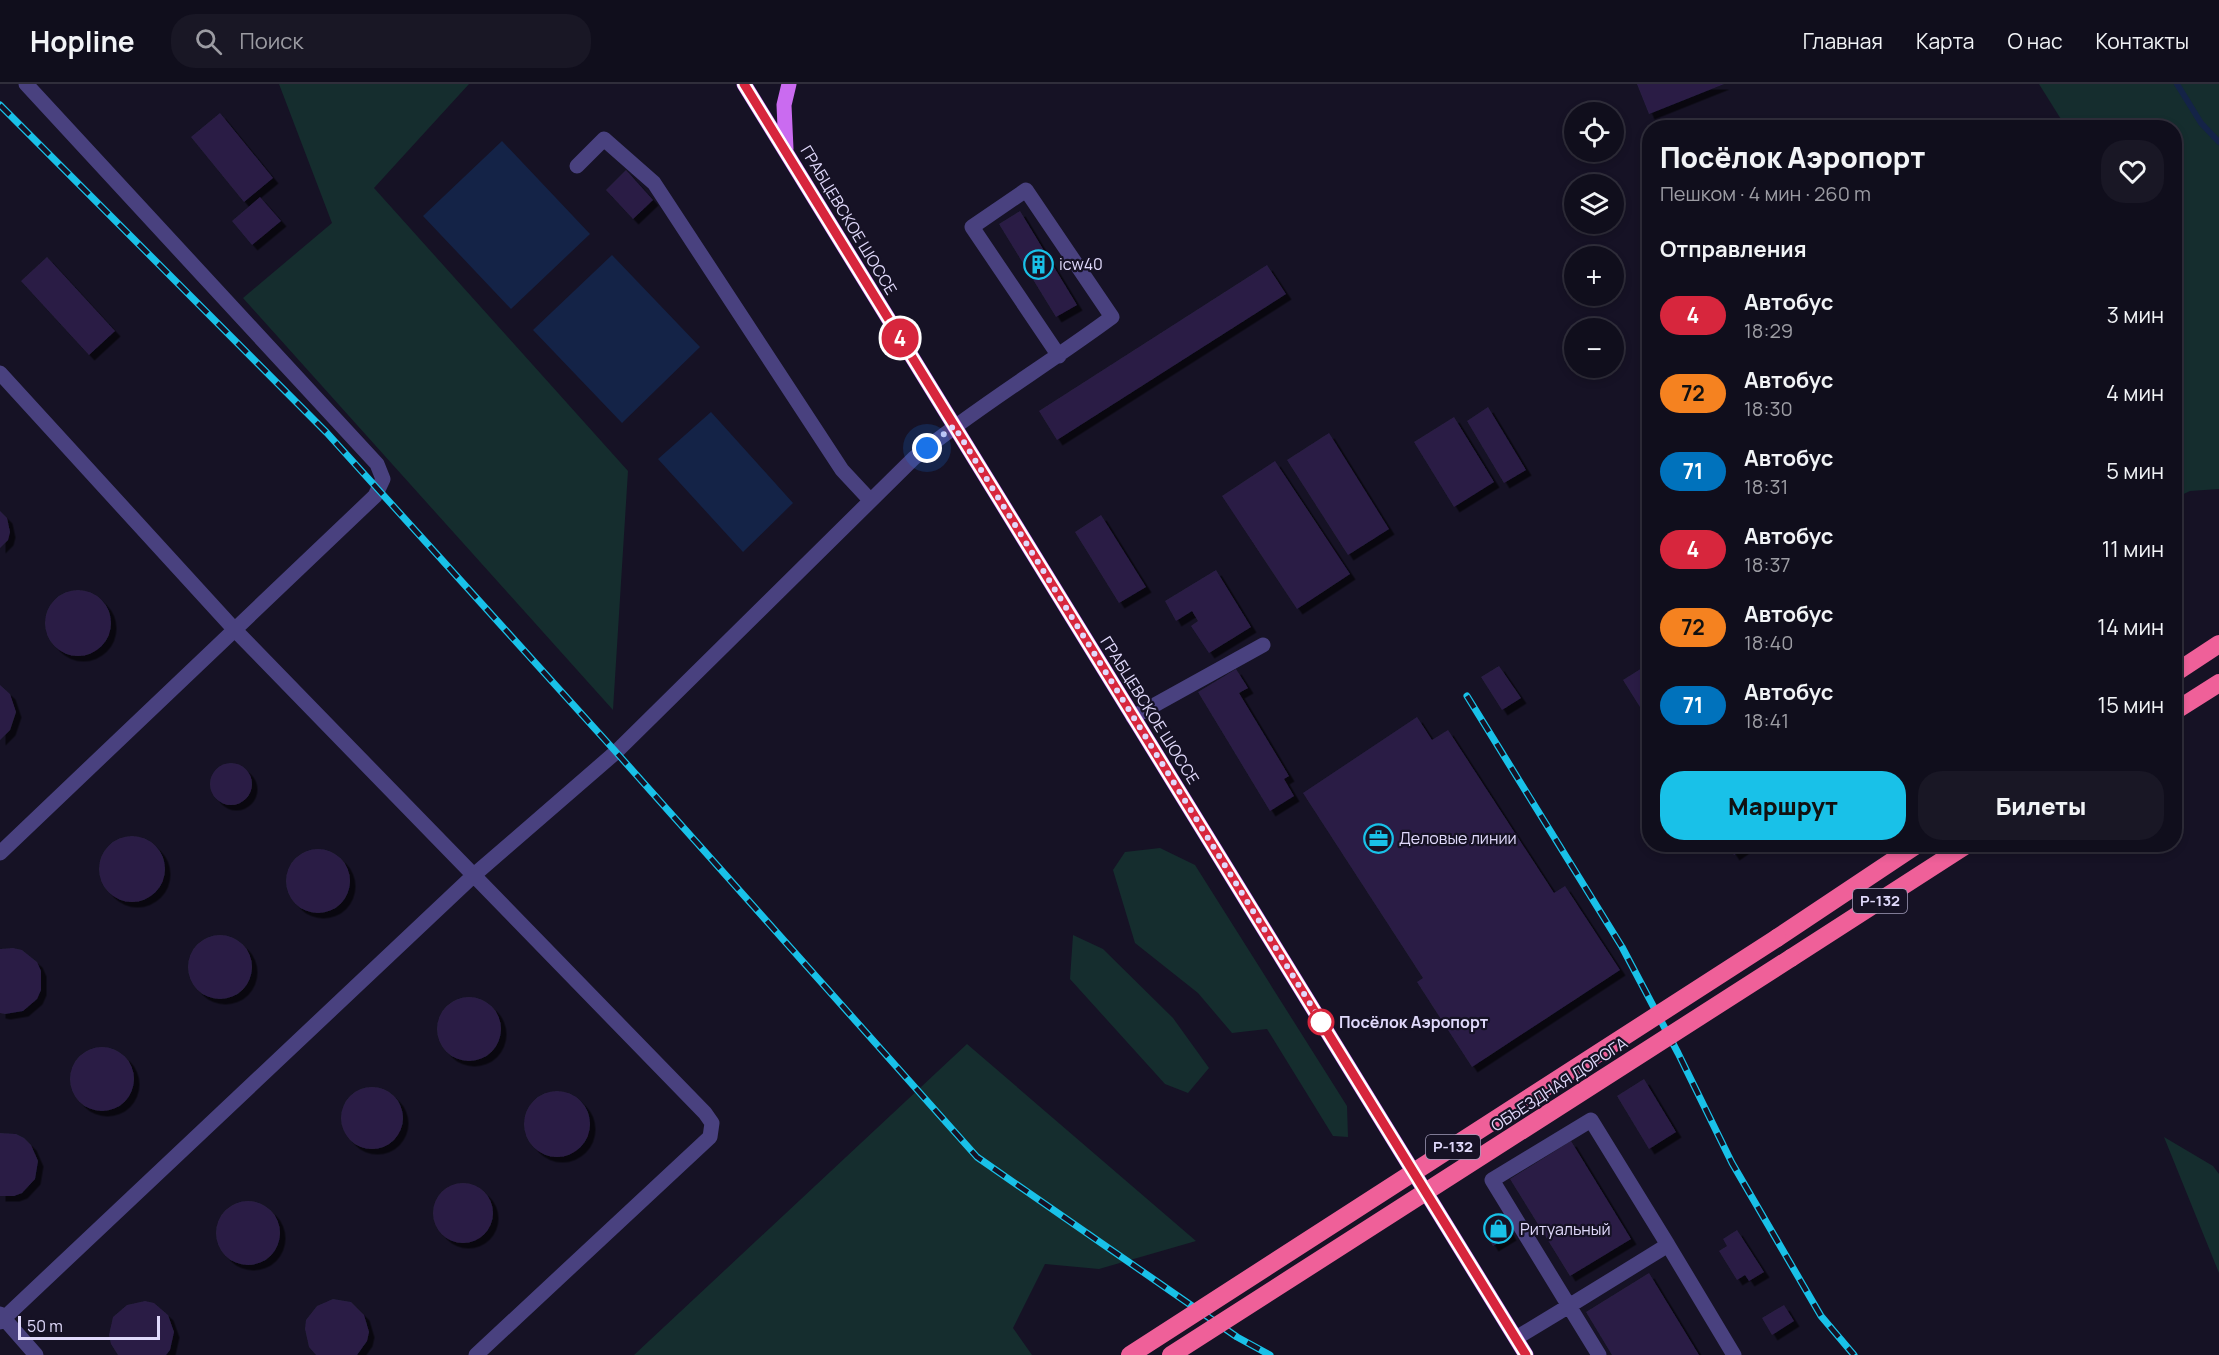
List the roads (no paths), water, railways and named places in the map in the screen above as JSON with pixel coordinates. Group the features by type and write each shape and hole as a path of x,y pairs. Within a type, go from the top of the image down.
{"highway":[{"path":"2182,668 2219,644"},
{"path":"2182,707 2219,683"},
{"name":"ОБЪЕЗДНАЯ ДОРОГА","path":"1130,1355 1777,938 1905,852"},
{"name":"ОБЪЕЗДНАЯ ДОРОГА","path":"1171,1355 1956,852"}],"main road":[{"name":"ГРАБЦЕВСКОЕ ШОССЕ","path":"744,84 1526,1355"},
{"path":"787,152 784,105 789,84"}],"lane":[{"path":"0,853 375,496 383,479 377,464 26,84"},
{"path":"577,166 604,138 654,183 842,470 870,500"},
{"path":"36,1355 1,1318 474,875 616,752 914,459 954,426 1059,356 1112,317 1026,190 972,227 1059,356"},
{"path":"2,378 234,629 705,1113 712,1123 710,1137 476,1355"},
{"path":"1133,717 1263,645"},
{"path":"1599,1355 1492,1180 1591,1119 1734,1355"},
{"path":"1516,1338 1668,1245"}],"water":[{"path":"502,141 590,234 511,309 423,216"},
{"path":"612,255 700,347 622,423 533,330"},
{"path":"711,412 793,503 743,552 658,459"}],"waterway":[{"path":"2177,84 2201,123 2219,142"}],"railway":[{"path":"0,105 327,433 616,752 977,1157 1237,1337 1270,1355"},
{"path":"1467,696 1622,947 1732,1163 1821,1316 1854,1355"}],"place":[{"name":"icw40","path":"1038,264"},
{"name":"Деловые линии","path":"1378,838"},
{"name":"Посёлок Аэропорт","path":"1321,1022"},
{"name":"Ритуальный","path":"1499,1229"}]}
